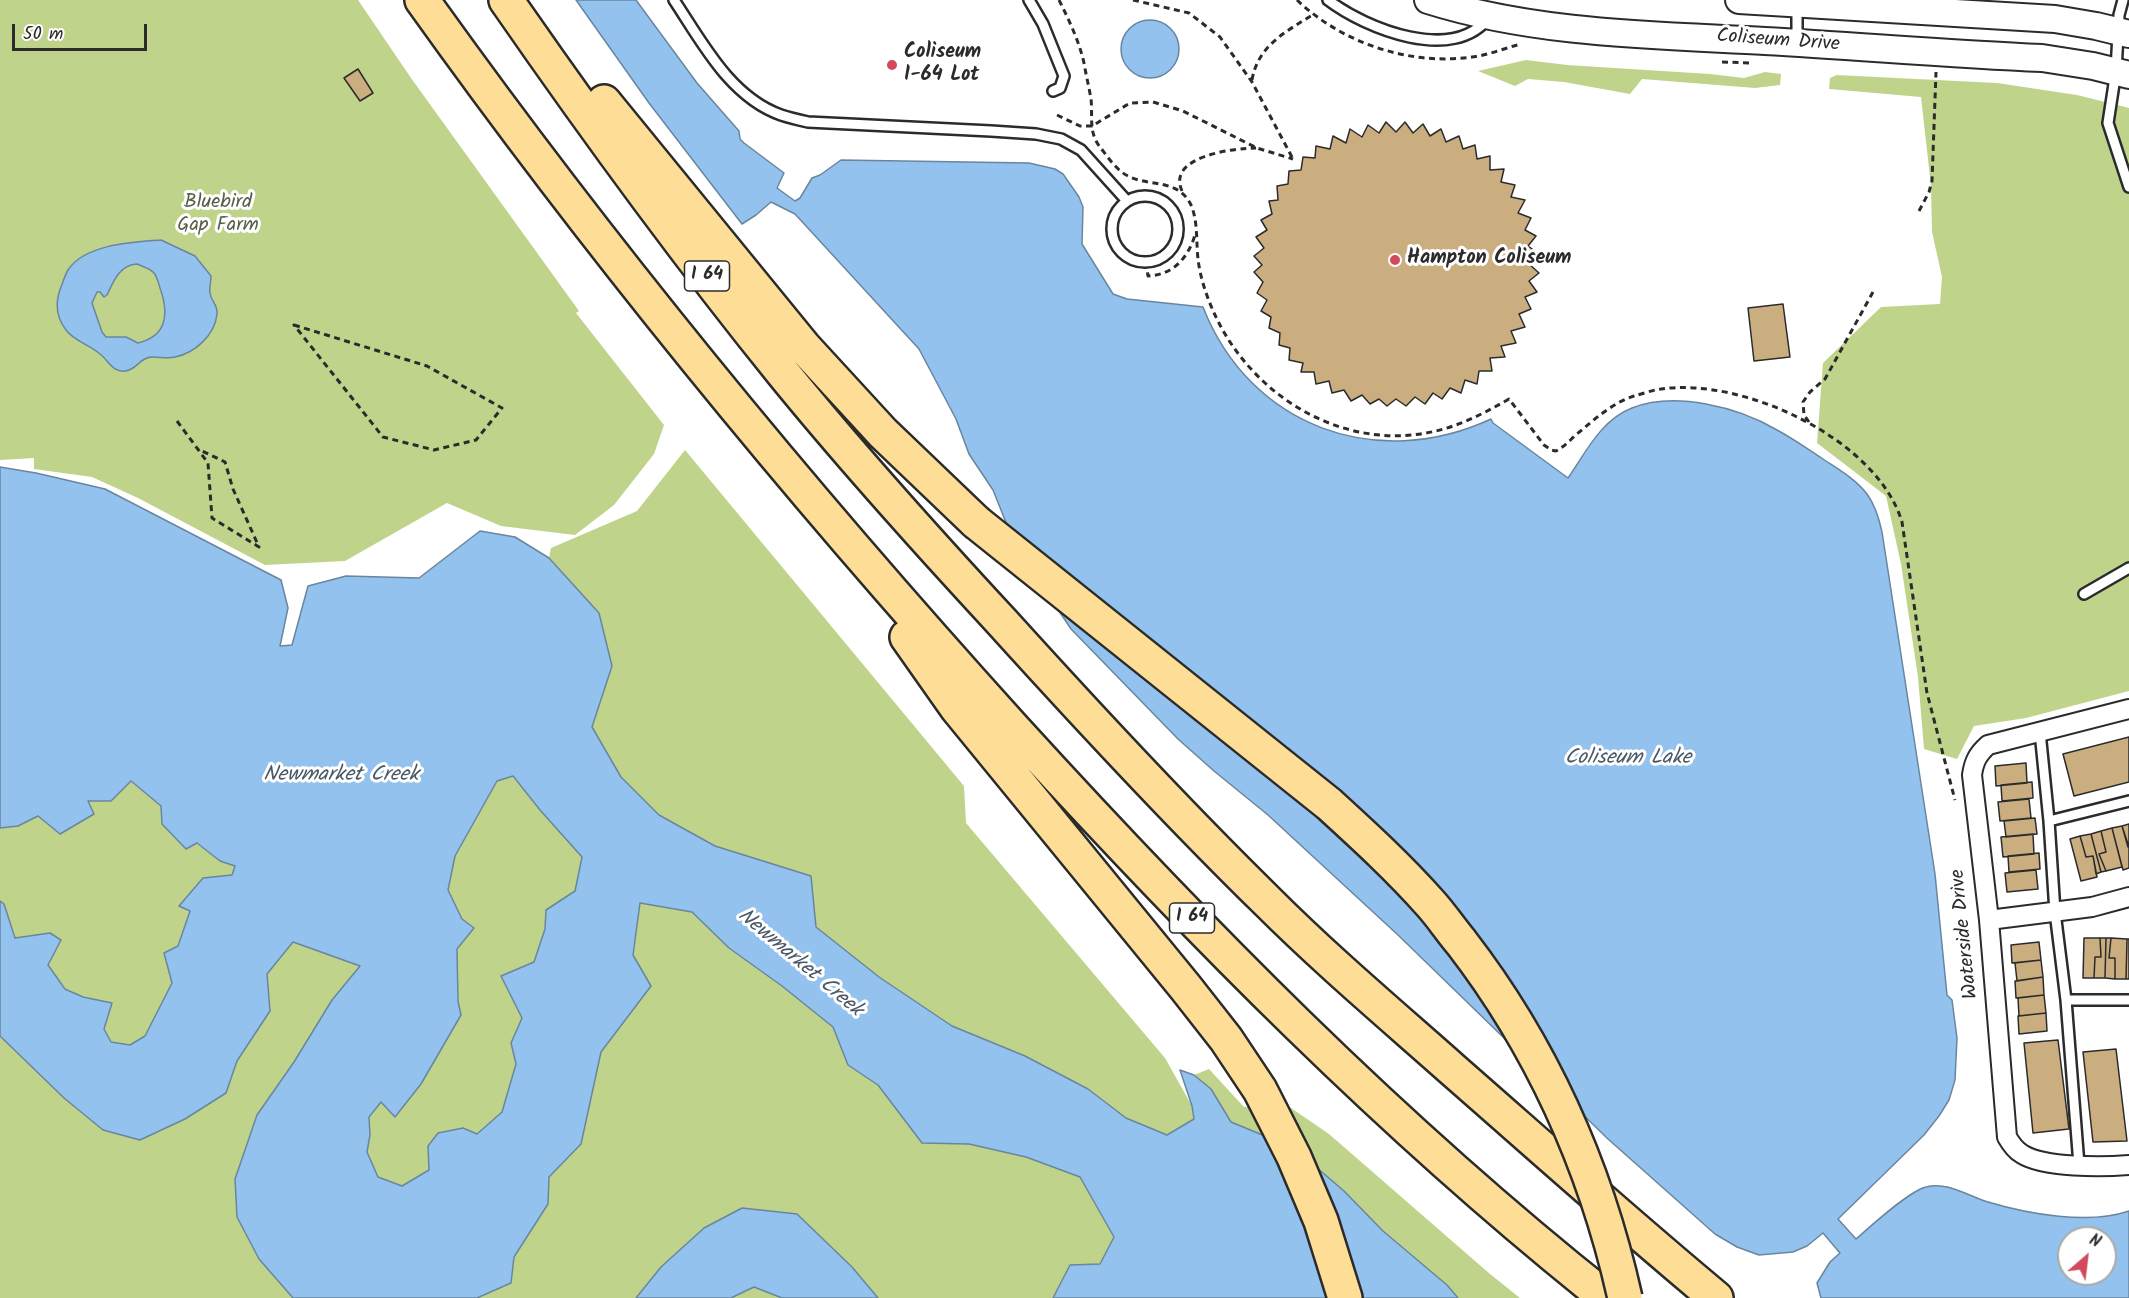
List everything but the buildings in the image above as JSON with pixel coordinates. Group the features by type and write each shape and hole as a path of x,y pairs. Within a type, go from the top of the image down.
{"highway":[{"name":"I 64","path":"422,0 502,112 601,242 697,362 909,614 1062,782 1221,948 1338,1062 1467,1182 1606,1298"},
{"name":"I 64","path":"506,0 577,102 785,376 926,540 1094,724 1223,858 1345,974 1716,1298"},
{"path":"520,0 804,347 883,433 976,522 1329,804 1384,854 1431,904 1505,1003 1558,1097 1592,1182 1614,1251 1624,1298"},
{"path":"814,502 957,708 1186,988 1226,1039 1260,1089 1294,1157 1321,1221 1345,1298"}],"street":[{"name":"Coliseum Drive","path":"1428,0 1490,17 1529,23 1615,32 2042,58 2122,73"},
{"name":"Coliseum Drive","path":"1739,0 2055,19 2123,33"},
{"name":"Waterside Drive","path":"2129,709 1988,745 1979,753 1974,762 1973,785 1989,920 2007,1137 2014,1148 2023,1155 2044,1161 2100,1167 2129,1165"},
{"path":"1989,920 2092,907 2129,897"},
{"path":"2092,907 2129,908"}],"lane":[{"path":"674,0 733,84 753,101 779,114 808,122 1036,134 1061,139 1081,150 1127,201"},
{"path":"1029,0 1043,24 1064,76 1060,88 1053,91"},
{"path":"1328,0 1352,16 1377,27 1431,40 1470,35 1482,27 1490,17"},
{"path":"2123,0 2119,15 2123,33 2122,73 2108,123 2129,187"},
{"path":"1797,2 1797,43"},
{"path":"1146,196 1156,198 1172,210 1178,229 1172,248 1156,260 1146,262 1126,256 1118,248 1113,238 1112,228 1119,208 1127,201 1146,196"},
{"path":"2084,594 2129,568"},
{"path":"2040,732 2055,912 2066,1000 2079,1165"},
{"path":"2049,821 2129,801"},
{"path":"2066,1000 2129,1000"}],"path":[{"path":"1059,0 1069,19 1083,60 1091,99 1092,136 1125,175 1137,180 1169,185 1183,193"},
{"path":"1057,116 1080,126 1092,126 1130,103 1153,102 1183,111 1257,148 1293,159 1252,82 1220,37 1189,13 1133,0"},
{"path":"1297,0 1314,14 1353,38 1374,47 1424,58 1472,57 1520,44 1532,46"},
{"path":"1252,82 1260,57 1272,41 1314,14"},
{"path":"1713,62 1755,63"},
{"path":"1919,211 1932,181 1936,68"},
{"path":"1257,148 1221,151 1190,162 1182,171 1179,184 1190,204 1195,220 1198,262 1214,314 1229,341 1248,367 1283,399 1317,418 1356,431 1393,436 1424,433 1467,421 1509,399 1544,445 1556,451 1596,417 1616,404 1660,389 1687,388 1718,391 1775,408 1810,424 1847,448 1869,467 1898,507 1902,522 1927,693 1955,800"},
{"path":"1146,262 1148,276 1160,275 1172,270 1191,248 1195,233"},
{"path":"1810,424 1804,415 1803,402 1810,392 1825,380 1873,292"},
{"path":"294,325 427,366 502,408 476,440 434,450 383,437 294,325"},
{"path":"177,420 208,463 212,518 259,547 233,489 225,462 198,449"}],"green space":[{"name":"Bluebird Gap Farm","path":"0,0 358,0 411,78 579,311 576,313 664,425 654,454 614,505 575,535 501,526 447,503 345,561 265,565 138,498 92,477 34,469 34,458 0,460"},
{"path":"1526,60 1744,78 1765,72 1781,74 1780,85 1755,88 1642,79 1630,94 1564,82 1528,79 1515,86 1478,71"},
{"path":"1837,75 1997,83 2077,95 2129,108 2129,691 2026,718 1974,726 1957,759 1924,749 1918,677 1901,564 1886,496 1817,443 1823,363 1881,307 1940,304 1942,277 1932,232 1931,186 1921,97 1829,89 1830,78"},
{"path":"685,450 964,786 966,823 1165,1058 1192,1106 1194,1119 1167,1135 1126,1118 1088,1089 1025,1056 952,1026 879,977 816,927 811,876 715,846 659,815 621,777 592,727 612,666 549,558 551,548 637,511"},
{"path":"512,776 582,856 575,891 547,910 545,929 534,963 522,1018 511,1043 516,1064 502,1112 476,1134 428,1146 429,1170 402,1186 378,1177 367,1152 370,1135 369,1118 381,1101 395,1117 421,1084 461,1015 458,1001 457,949 462,919 448,890 455,856 497,781"},
{"path":"130,781 161,806 186,849 196,843 220,861 235,866 232,875 179,905 191,911 178,946 164,954 172,983 145,1036 130,1046 111,1042 104,1029 112,1003 83,997 65,988 48,965 61,939 50,933 15,938 4,904 0,901 0,828 18,826 38,816 88,801"},
{"path":"639,903 692,912 729,948 833,1027 848,1065 878,1085 922,1143 969,1144 1026,1157 1080,1177 1114,1236 1100,1264 1070,1265 1053,1298 878,1298 852,1267 661,1267 636,1298 477,1298 511,1282 514,1257 548,1204 549,1177 581,1144 601,1052 651,986 633,955"},
{"path":"293,941 360,966 332,1000 294,1062 257,1115 259,1259 293,1298 0,1298 0,1036 64,1098 103,1130 140,1140 226,1093 237,1061 270,1011 267,974"},
{"path":"1209,1069 1244,1107 1288,1106 1329,1134 1520,1298 1458,1298 1447,1285 1383,1231 1344,1191 1294,1148 1231,1122 1211,1089 1194,1075"},
{"path":"754,1287 782,1298 731,1298"}],"water":[{"name":"Coliseum Lake","path":"576,0 636,0 697,83 739,131 740,139 784,173 777,188 795,201 800,198 812,178 841,160 1029,163 1055,169 1063,174 1079,197 1083,207 1082,244 1113,294 1127,299 1203,307 1224,348 1252,383 1285,409 1322,428 1362,438 1405,441 1448,434 1491,419 1493,423 1568,478 1595,438 1611,420 1621,413 1649,403 1686,401 1744,414 1794,440 1851,478 1870,498 1882,532 1935,874 1947,995 1952,1000 1957,1038 1955,1080 1949,1100 1939,1116 1924,1135 1838,1219 1856,1239 1910,1195 1926,1187 1934,1186 1950,1188 1988,1202 2040,1214 2096,1217 2129,1211 2129,1298 1821,1298 1817,1283 1830,1262 1840,1253 1823,1233 1807,1246 1793,1252 1759,1255 1737,1247 1715,1234 1608,1139 1398,935 1268,815 1178,739 1071,629 1015,545 993,490 969,454 956,419 919,349 795,214 771,202 742,224 649,103"},
{"path":"1150,20 1161,22 1174,33 1179,49 1177,60 1166,73 1150,78 1139,76 1126,65 1121,49 1123,38 1134,25"},
{"path":"161,240 195,256 211,276 210,291 217,311 215,322 203,342 190,352 172,358 152,357 141,361 129,370 117,370 100,354 66,330 58,315 59,293 68,270 86,255 110,246","holes":["137,264 150,270 156,277 165,309 163,324 155,335 138,343 126,337 106,337 92,303 97,292 104,297 107,295 122,270"]},
{"name":"Newmarket Creek","path":"0,467 105,489 281,580 288,608 280,646 292,645 308,586 346,576 419,578 480,531 515,537 549,558 599,613 612,666 592,727 621,777 659,815 715,846 811,876 816,927 879,977 952,1026 1025,1056 1088,1089 1126,1118 1167,1135 1194,1119 1180,1070 1194,1075 1211,1089 1231,1122 1294,1148 1344,1191 1383,1231 1447,1285 1458,1298 1053,1298 1070,1265 1100,1264 1114,1237 1080,1177 1026,1157 969,1144 922,1143 878,1085 848,1065 833,1027 729,948 692,912 640,903 633,955 651,986 601,1052 581,1144 549,1177 548,1204 514,1257 511,1283 477,1298 293,1298 259,1259 237,1217 235,1179 257,1115 294,1062 332,1000 360,966 293,942 267,974 270,1011 237,1061 226,1093 185,1119 140,1140 103,1130 64,1098 0,1036 0,901 4,904 15,938 50,933 61,940 48,965 65,989 83,997 112,1003 104,1029 111,1042 130,1045 145,1036 172,983 164,953 178,946 190,911 179,906 203,878 232,875 235,866 220,861 197,843 186,849 162,824 161,806 131,781 111,801 88,801 94,814 60,834 38,816 18,826 0,828","holes":["513,776 582,857 575,891 546,910 545,929 534,962 501,976 522,1018 511,1043 516,1064 502,1112 477,1134 463,1128 438,1133 428,1146 429,1170 402,1186 378,1177 367,1152 370,1135 369,1117 381,1102 395,1117 421,1084 461,1015 458,1001 457,949 474,928 462,919 448,890 455,856 497,781"]},
{"path":"742,1208 797,1214 852,1267 878,1298 782,1298 754,1287 731,1298 636,1298 661,1267 704,1228"}],"place":[{"name":"Coliseum I-64 Lot","path":"892,65"},
{"name":"Hampton Coliseum","path":"1395,260"}]}
